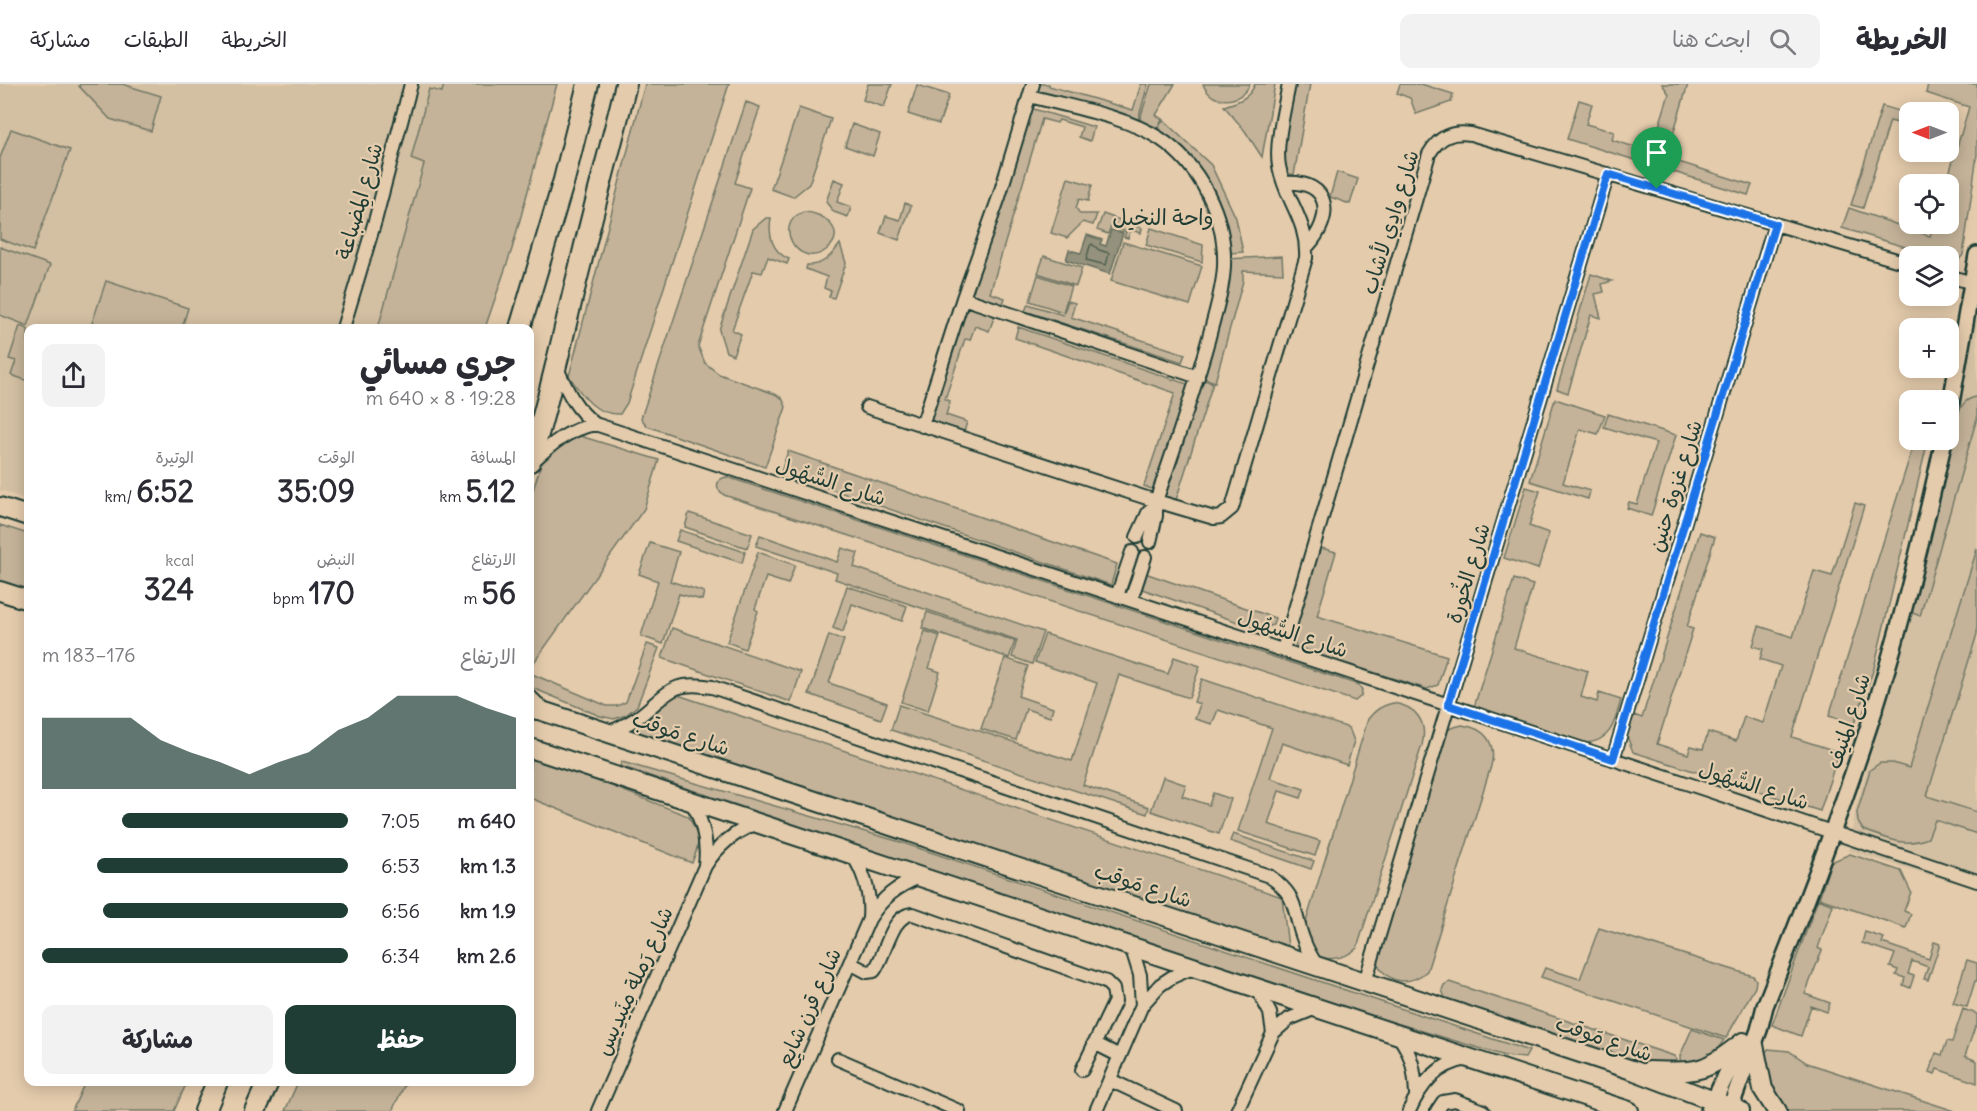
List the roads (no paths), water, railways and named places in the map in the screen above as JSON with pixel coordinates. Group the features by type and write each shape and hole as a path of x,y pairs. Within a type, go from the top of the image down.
{"main road":[{"path":"521,324 564,180 588,84"},
{"path":"534,449 557,368 626,84"},
{"path":"0,507 24,515"},
{"path":"0,591 24,599"},
{"name":"شارع مَوقب","path":"534,707 1635,1071 1724,1108"},
{"path":"534,749 1629,1111"},
{"path":"1635,1071 1689,1072 1701,1070 1748,1044 1763,1089 1777,1111"},
{"path":"205,1111 215,1086"},
{"path":"255,1111 266,1086"}],"street":[{"name":"شارع المِضباعة","path":"344,324 375,221 411,84"},
{"path":"867,407 1156,501 1214,518 1221,517 1232,508 1304,268 1307,247 1302,223 1278,166 1289,84"},
{"path":"922,426 963,298 999,197 1031,90 1133,124 1160,138 1182,157 1201,180 1217,216 1222,236 1224,266 1220,295 1198,377 1156,501 1137,537"},
{"name":"شارع وادِي لأشاب","path":"1283,650 1429,154 1441,138 1460,132 1471,134 1899,261"},
{"name":"شارع الخُورة","path":"1365,982 1608,174"},
{"path":"1285,183 1308,186 1322,199 1325,209 1324,220 1317,236 1307,247"},
{"name":"شارع غزوة حنين","path":"1613,759 1775,224"},
{"path":"1953,390 1977,255"},
{"path":"1959,279 1973,283"},
{"path":"963,298 1198,377"},
{"name":"شارع السُّهُول","path":"557,368 572,401 595,424 1977,881"},
{"path":"534,459 561,437 595,424"},
{"name":"شارع المنيف","path":"1724,1108 1833,832 1866,737 1898,632 1942,450"},
{"path":"1150,542 1156,516 1156,501"},
{"path":"1117,596 1132,552"},
{"path":"1131,600 1145,557"},
{"path":"608,733 633,721 665,694 680,686 695,684 712,687 1269,876 1288,892 1294,904 1304,940 1317,966"},
{"name":"شارع رَملة مِنَيدِيس","path":"691,801 704,832 705,866"},
{"name":"شارع رَملة مِنَيدِيس","path":"598,1111 705,866 727,839 757,823"},
{"name":"شارع قرن شايِع","path":"852,854 866,882 869,894 869,919"},
{"name":"شارع قرن شايِع","path":"785,1111 869,919 889,894 920,877"},
{"path":"850,963 867,972 874,971 900,918 909,914 1110,985 1115,993 1115,1001 1082,1070"},
{"path":"1131,946 1140,975 1142,1005"},
{"path":"1096,1111 1142,1005 1172,977 1196,967"},
{"path":"1256,987 1270,1013 1273,1032"},
{"path":"1237,1111 1273,1032 1298,1014 1318,1008"},
{"path":"1396,1033 1412,1062 1416,1095"},
{"path":"1094,1043 1120,1056"},
{"path":"1409,1111 1422,1085 1438,1070 1459,1060 1470,1058"},
{"path":"838,1059 959,1111"},
{"path":"1110,1080 1176,1111"},
{"path":"1437,1111 1443,1102 1455,1100 1483,1111"}],"water":[{"path":"1111,230 1123,233 1110,274 1066,260 1069,250 1081,253 1087,235 1102,240 1100,244 1106,246"}],"district":[{"name":"واحة النخيل","path":"1163,217"}]}
